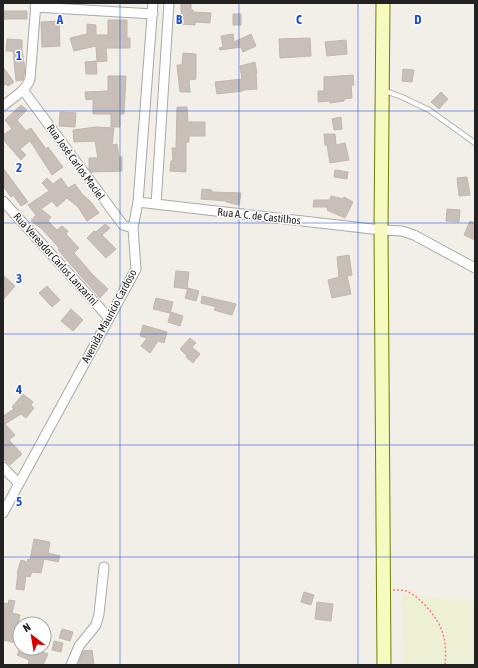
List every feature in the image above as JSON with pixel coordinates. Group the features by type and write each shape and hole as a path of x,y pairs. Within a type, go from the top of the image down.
{"main road":[{"path":"383,3 381,90 381,230 384,665"}],"street":[{"name":"Avenida Maurício Cardoso","path":"3,513 136,269 134,228 138,202 153,3"},
{"path":"156,204 169,3"},
{"path":"4,102 23,90 29,83 35,5 153,14"},
{"name":"Rua José Carlos Maciel","path":"23,90 120,221 123,224 134,228"},
{"name":"Rua Vereador Carlos Lanzarini","path":"3,201 109,318"},
{"name":"Rua A. C. de Castilhos","path":"138,202 381,230 402,231 414,235 475,268"},
{"path":"3,467 19,484"},
{"path":"70,665 80,646 96,625 99,614 104,567"}],"lane":[{"path":"381,90 402,97 429,110 475,143"}],"path":[{"path":"384,589 405,591 422,603 436,618 444,635 446,655 445,665"}],"green space":[{"path":"402,594 475,601 475,665 404,665"}],"building":[{"path":"181,3 191,3 191,10 193,10 193,12 211,13 210,23 195,22 195,25 180,24"},
{"path":"3,11 27,11 27,19 3,19"},
{"path":"233,14 241,14 241,25 233,25"},
{"path":"108,20 127,20 127,38 130,38 130,48 106,48 107,61 97,62 96,46 74,51 70,38 87,34 87,24 96,25 96,35 108,35"},
{"path":"59,21 60,46 42,47 41,22"},
{"path":"233,34 234,42 251,34 256,46 243,52 241,47 220,50 219,48 223,47 221,36"},
{"path":"310,38 311,56 280,58 279,39"},
{"path":"7,39 22,40 25,70 23,80 16,81 13,51 6,51"},
{"path":"346,40 347,54 327,56 325,42"},
{"path":"183,53 196,54 196,79 189,80 190,92 180,92 177,65 182,65"},
{"path":"96,61 97,74 86,74 85,62"},
{"path":"255,62 257,89 217,94 215,82 242,79 240,66"},
{"path":"3,67 14,82 8,86 6,84 3,86"},
{"path":"403,69 414,70 412,82 402,81"},
{"path":"353,75 354,85 351,85 352,98 330,103 330,101 318,102 318,91 324,91 324,77"},
{"path":"108,76 126,76 124,114 120,114 120,127 111,127 111,114 93,114 93,99 86,100 85,92 108,91"},
{"path":"441,92 448,99 439,109 431,102"},
{"path":"21,105 27,110 17,120 26,131 31,128 46,149 48,147 63,167 52,175 30,141 20,149 26,155 21,160 3,138 3,135 12,129 5,120"},
{"path":"177,107 187,107 188,122 205,122 205,136 189,136 189,142 186,142 186,172 170,171 171,161 173,161 172,148 176,148"},
{"path":"60,112 76,113 75,127 59,126"},
{"path":"341,117 342,129 334,130 332,119"},
{"path":"96,127 114,128 112,145 117,144 119,157 122,157 122,171 91,172 89,169 89,158 98,158 95,141 74,142 73,130"},
{"path":"324,134 335,134 336,145 345,143 349,160 330,163 327,145 325,145"},
{"path":"3,168 28,202 21,206 13,195 11,197 3,186"},
{"path":"335,170 348,172 347,179 334,177"},
{"path":"467,177 470,195 459,196 457,178"},
{"path":"47,178 53,184 61,178 68,188 75,184 99,213 87,221 78,207 67,198 57,207 52,201 41,209 51,217 48,221 57,230 62,226 68,231 66,234 79,248 74,253 93,275 108,289 100,298 58,250 59,248 42,229 31,221 36,215 28,205 49,191 42,183"},
{"path":"202,189 212,190 212,192 241,193 239,205 226,201 201,199"},
{"path":"331,196 343,199 344,197 353,202 345,218 327,210 328,207 313,207 314,200 330,200"},
{"path":"447,209 460,210 459,222 446,221"},
{"path":"470,221 475,223 475,240 464,235"},
{"path":"105,224 110,228 102,235 116,249 106,258 87,238 94,231 96,232"},
{"path":"349,255 352,275 347,276 351,294 332,298 328,280 339,277 337,257"},
{"path":"176,271 189,272 187,289 174,287"},
{"path":"3,275 15,286 3,300"},
{"path":"47,286 60,300 52,307 39,293"},
{"path":"188,288 199,291 196,301 185,298"},
{"path":"202,296 236,304 232,315 214,310 216,307 201,303"},
{"path":"156,298 173,302 170,313 153,309"},
{"path":"71,309 83,320 73,331 61,321"},
{"path":"171,312 183,316 180,326 168,322"},
{"path":"143,325 167,332 164,343 158,341 150,353 141,346 147,338 140,336"},
{"path":"190,338 196,343 192,347 200,354 193,363 180,349"},
{"path":"23,394 33,402 31,405 34,408 26,418 21,414 5,424 15,435 9,440 22,454 10,465 3,459 3,416 14,409 12,407"},
{"path":"34,539 50,542 48,553 60,556 58,562 44,559 41,573 32,572 30,577 26,576 24,590 16,589 17,573 21,560 27,562 28,559 30,560"},
{"path":"304,592 314,595 311,605 301,602"},
{"path":"9,600 15,601 12,613 20,615 12,616 12,642 3,640 3,603 8,604"},
{"path":"317,602 333,604 331,621 315,619"},
{"path":"62,629 73,632 70,641 59,638"},
{"path":"54,641 63,643 61,652 52,650"},
{"path":"92,650 94,665 79,665 83,651"},
{"path":"19,656 47,656 43,665 28,665 29,660"}]}
